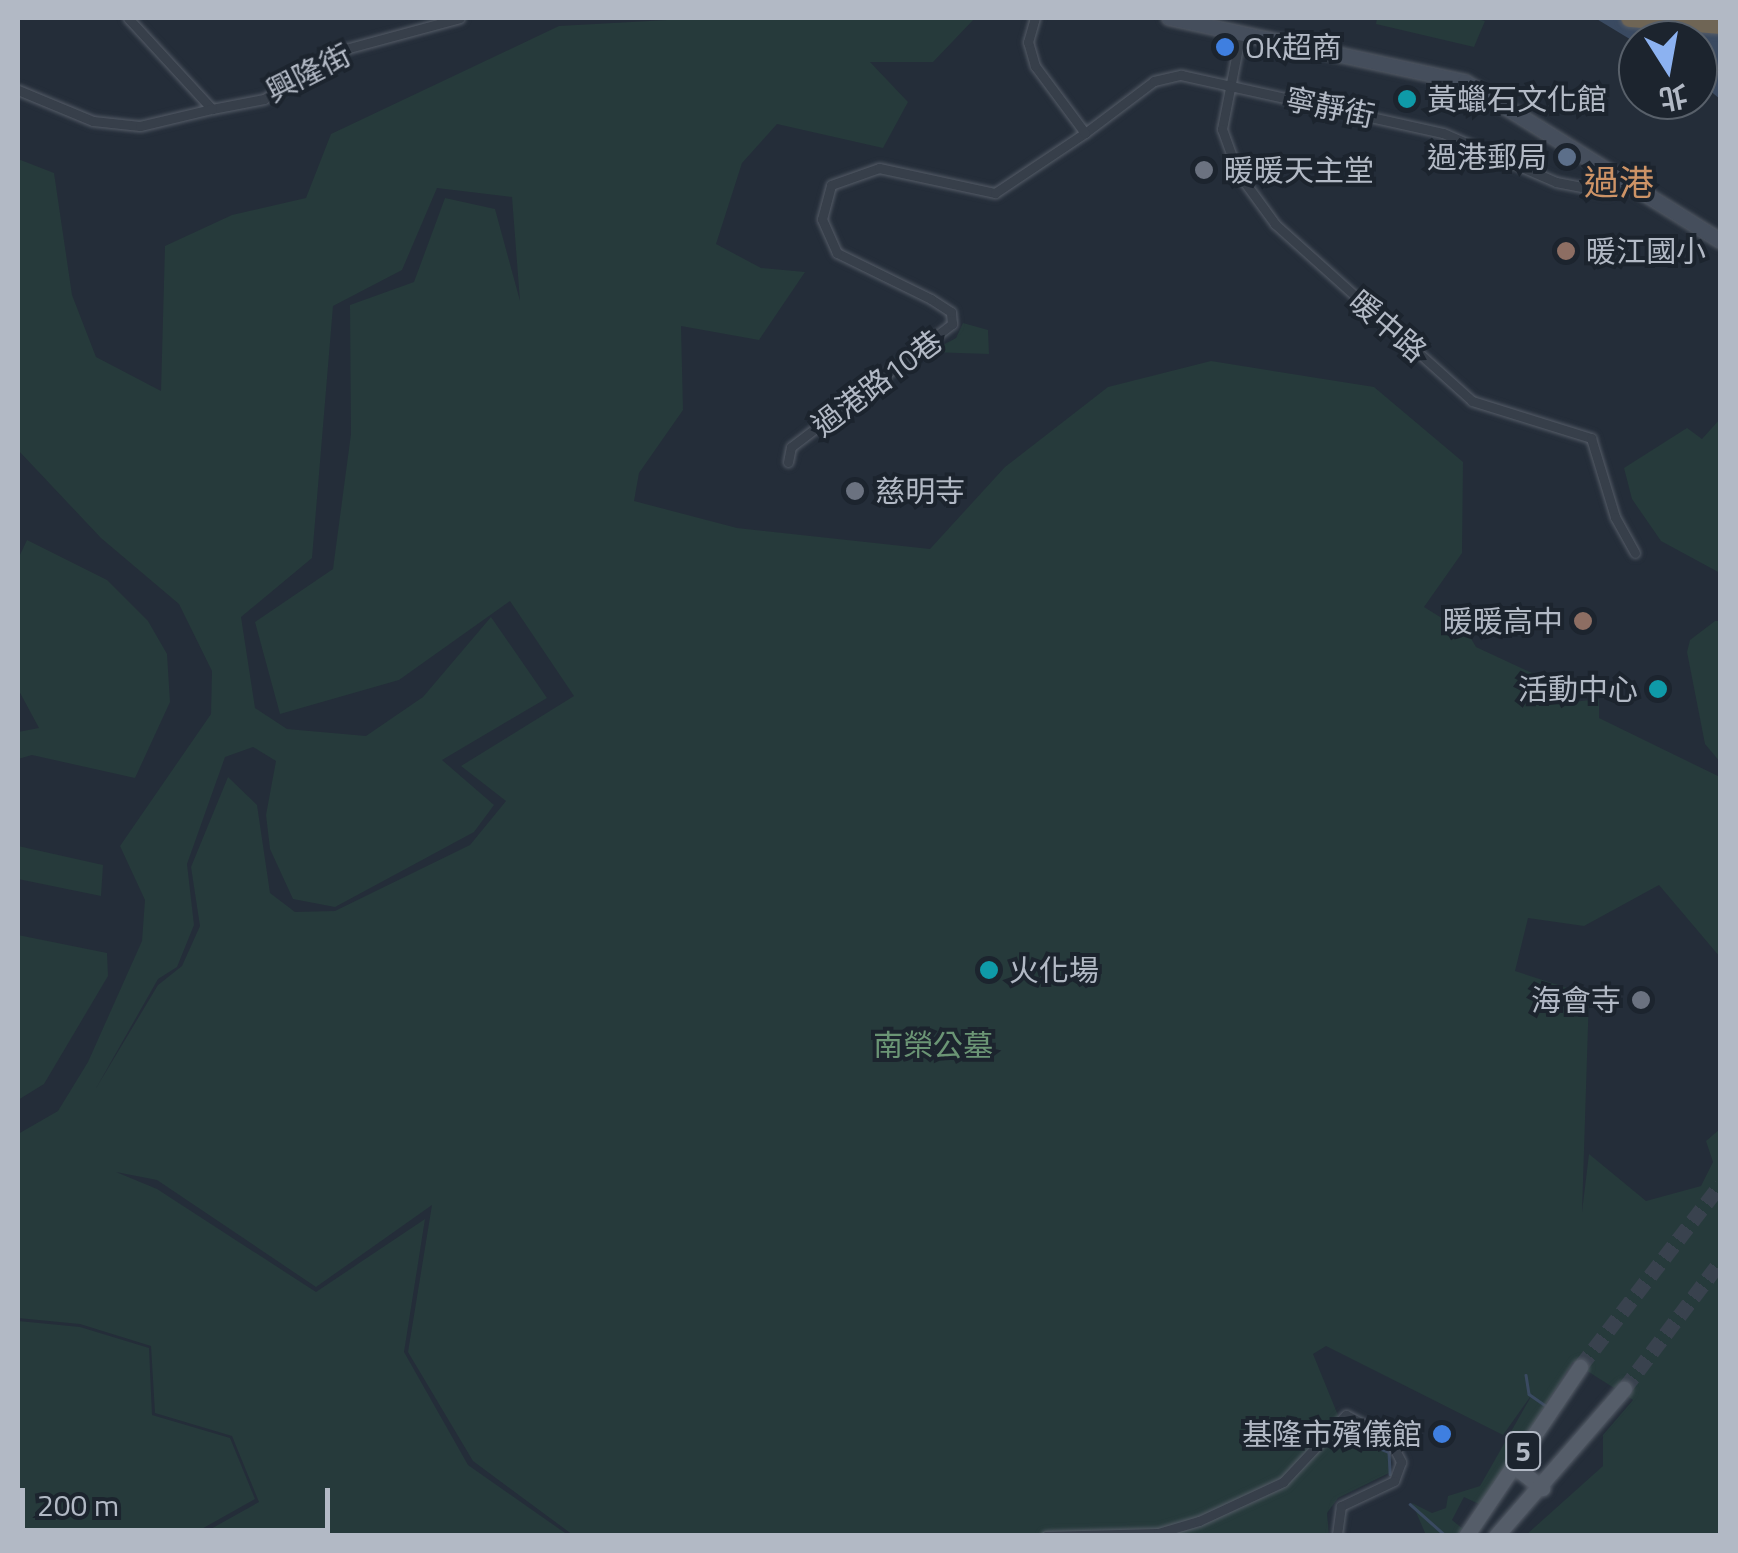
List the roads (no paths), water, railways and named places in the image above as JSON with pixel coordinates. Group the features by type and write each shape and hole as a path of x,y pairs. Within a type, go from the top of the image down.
{"highway":[{"path":"1630,18 1720,25"}],"main road":[{"name":"5","path":"1466,1536 1580,1367"},
{"name":"5","path":"1496,1536 1624,1390"},
{"name":"5","path":"1514,1466 1542,1488"},
{"path":"1503,1484 1528,1503"}],"street":[{"path":"128,18 212,109"},
{"name":"興隆街","path":"18,90 92,121 140,126 264,98 338,52 460,18"},
{"path":"1036,18 1028,42 1035,66 1085,133"},
{"path":"1168,18 1466,82 1632,181 1720,242"},
{"name":"暖中路","path":"1241,32 1221,111 1228,149 1275,224 1472,400 1591,438 1615,517 1636,553"},
{"name":"寧靜街","path":"1085,133 1138,90 1181,76 1412,125 1573,185 1607,192 1632,181"},
{"name":"過港路10巷","path":"788,462 791,446 952,324 951,312 931,299 837,254 822,219 831,185 879,168 995,193 1085,133"},
{"path":"1046,1536 1158,1533 1234,1507 1283,1482 1346,1415 1389,1438 1401,1462 1394,1481 1341,1506 1336,1536"}],"water":[{"path":"1595,18 1720,18 1720,99 1718,20 1618,20 1618,32"}],"waterway":[{"path":"1526,1375 1529,1394 1545,1405"},
{"path":"1341,1433 1389,1452 1390,1474"},
{"path":"1410,1504 1446,1536"}],"tunnel":[{"path":"1580,1367 1720,1185"},
{"path":"1624,1389 1720,1262"}],"place":[{"name":"OK超商","path":"1225,47"},
{"name":"黃蠟石文化館","path":"1407,99"},
{"name":"過港郵局","path":"1567,157"},
{"name":"暖暖天主堂","path":"1204,170"},
{"name":"暖江國小","path":"1566,251"},
{"name":"慈明寺","path":"855,491"},
{"name":"暖暖高中","path":"1583,621"},
{"name":"活動中心","path":"1658,689"},
{"name":"火化場","path":"989,970"},
{"name":"海會寺","path":"1641,1000"},
{"name":"基隆市殯儀館","path":"1442,1434"}],"district":[{"name":"過港","path":"1619,182"}],"park label":[{"name":"南榮公墓","path":"933,1045"}]}
